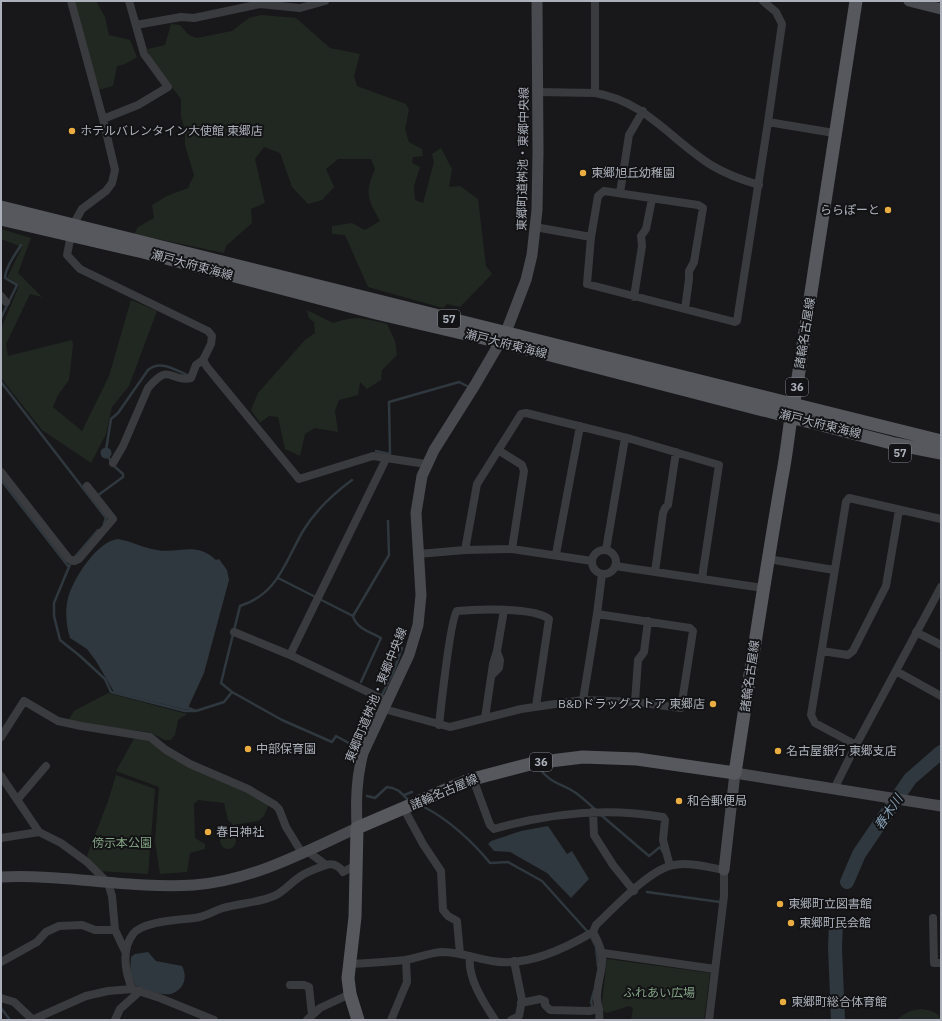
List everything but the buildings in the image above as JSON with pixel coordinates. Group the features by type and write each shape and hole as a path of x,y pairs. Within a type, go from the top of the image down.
{"main road":[{"name":"諸輪名古屋線","path":"357,828 473,779 534,763 583,757 654,761 735,773 763,588 783,473 791,410 826,201 834,133 856,1"},
{"name":"瀬戸大府東海線","path":"1,207 72,229 435,316 503,337 791,410 895,444 941,453"},
{"name":"瀬戸大府東海線","path":"1,219 72,229"},
{"name":"瀬戸大府東海線","path":"791,410 864,422 941,441"},
{"name":"57","path":"864,422 880,419 941,432"},
{"name":"57","path":"864,435 875,447 941,462"},
{"path":"357,828 355,917 351,964 348,978 350,994 358,1020"}],"street":[{"path":"71,1 103,119 115,170 112,183 106,191 82,209 72,229 67,255 80,269 208,331 212,336 211,344 203,360 196,365 191,378 185,380 166,374 160,375 148,388 123,446 113,463"},
{"path":"103,119 138,105 168,88 147,60 129,1"},
{"path":"136,25 181,17 194,18 260,4 300,8 325,1"},
{"name":"東郷町道桝池・東郷中央線","path":"357,828 356,800 359,769 369,740 409,655 418,625 420,596 416,513 419,488 426,464 503,337 526,280 532,255 535,228 538,152 537,1"},
{"path":"595,1 595,93"},
{"path":"685,309 690,279 688,271 694,262 703,208 698,205 620,193 604,191 600,193 591,237 586,284 735,322 738,320 782,24 776,12 763,1"},
{"path":"909,1 941,8"},
{"path":"538,92 595,93 622,100 643,111 710,165 729,176 759,185"},
{"path":"620,193 629,135 643,111"},
{"path":"768,122 834,133"},
{"path":"634,297 642,246 641,236 646,229 652,199"},
{"path":"535,228 591,237"},
{"path":"203,360 299,479 365,457 373,456 426,464"},
{"path":"464,550 477,484 523,413 580,426 717,463 720,468 702,578"},
{"path":"556,554 580,426"},
{"path":"606,550 625,438"},
{"path":"498,450 522,465 524,471 512,549"},
{"path":"655,572 665,508 668,506 676,452"},
{"path":"290,655 386,459"},
{"path":"1,472 69,559 74,561 79,559 113,520 87,486"},
{"path":"856,745 812,720 811,715 834,570 847,500 849,498 941,519"},
{"path":"822,651 848,655 853,651 886,586 899,510"},
{"path":"418,554 464,550 512,549 556,554 592,561"},
{"path":"606,550 613,554 615,566 610,572 602,574 596,571 592,561 595,554 606,550"},
{"path":"768,559 834,570"},
{"path":"615,566 763,588"},
{"path":"583,700 602,574"},
{"path":"834,789 941,586"},
{"path":"439,725 455,613 457,611 478,609 504,610 545,616 549,619 536,706"},
{"path":"485,718 493,674 494,659 497,652 504,610"},
{"path":"234,632 290,655 386,705 439,725 456,726 536,706 583,700 635,702 681,708 693,631 690,628 597,614"},
{"path":"635,702 639,670 638,660 644,652 648,621"},
{"path":"916,632 941,645"},
{"path":"896,671 941,696"},
{"path":"1,737 24,701 58,721 150,737 166,750 190,764 248,789 275,805 304,852 326,865"},
{"path":"17,800 46,766"},
{"path":"710,1020 724,896 724,870 735,773 941,806"},
{"path":"1,776 39,832 61,843 87,862 108,883 112,896 115,930 125,951 126,966 136,990"},
{"path":"473,779 492,828 542,817 593,812 616,812 663,817 665,820 663,837 670,866"},
{"path":"404,809 423,844 441,871 443,910 448,916 457,921 460,954"},
{"path":"593,812 594,835 613,865 634,891"},
{"path":"1,877 26,876 156,886 196,885 267,868 357,828"},
{"path":"1,838 39,832"},
{"path":"125,951 137,930 156,923 175,919 195,918 222,908 274,896 288,887 300,876 326,865 330,864 340,867 343,872 356,865"},
{"path":"351,964 406,960 441,952 460,954 494,962 514,961 558,951 593,932 596,925 634,891 654,874 670,866 696,865 724,870"},
{"path":"933,918 934,962 941,963"},
{"path":"1,962 37,942 46,932 59,926 82,925 95,930 115,930"},
{"path":"593,932 603,953 597,995 599,1020"},
{"path":"603,953 715,969"},
{"path":"470,956 469,963 481,998 495,1020"},
{"path":"391,1020 407,982 406,960"},
{"path":"511,1020 519,1016 521,1003 514,961"},
{"path":"290,985 304,985 309,987 310,1018"},
{"path":"116,1020 120,1009 136,990"},
{"path":"1,998 14,1002 32,1020 86,996 108,991 136,990 214,1020"},
{"path":"310,1018 320,1008 350,994"},
{"path":"521,1003 540,999 545,1001 545,1005 550,1010 589,1011 599,1009"}],"green space":[{"path":"75,1 96,1 105,17 109,35 130,40 137,57 125,64 117,66 113,86 98,90"},
{"path":"261,15 296,18 330,48 360,54 354,76 357,86 406,104 409,110 405,129 409,142 422,149 423,156 413,157 412,163 420,167 414,186 415,200 423,203 434,162 432,154 441,148 452,169 449,187 460,186 478,199 486,266 492,274 460,307 447,304 443,308 368,287 345,235 332,234 332,226 352,223 365,230 380,221 369,196 369,185 375,169 371,159 338,159 326,169 334,187 322,200 308,204 292,187 280,153 264,147 255,159 265,203 251,209 252,223 226,246 224,253 134,234 138,227 154,218 152,205 167,196 188,188 194,175 185,145 185,130 181,117 181,99 151,59 147,49 165,45 171,24 180,25 189,35 197,38 232,31 249,18"},
{"path":"1,229 31,238 18,273 42,297 30,294 6,344 8,356 72,340 73,345 69,380 58,395 53,407 82,431 109,376 131,300 157,311 129,386 112,407 106,434 91,463 42,430 1,378 1,329 19,286 7,278 22,247 1,239"},
{"path":"307,310 333,323 341,320 360,318 387,324 395,341 397,355 382,370 381,380 367,389 360,382 358,395 339,400 335,411 338,432 315,428 305,434 300,456 285,449 278,417 269,416 260,423 251,410 258,393 305,340 315,333 314,322 309,318"},
{"path":"108,693 187,714 178,720 175,735 171,740 165,740 149,732 76,723 69,719 74,711"},
{"path":"135,737 149,740 269,804 264,816 258,821 233,825 228,820 224,803 198,800 194,804 195,838 205,844 205,849 190,853 187,872 160,874 155,841 159,787 116,771"},
{"name":"傍示本公園","path":"116,775 155,789 148,874 98,871 87,856 108,801"},
{"path":"225,833 231,833 236,838 234,847 231,849 225,849 220,844 220,838"},
{"name":"ふれあい広場","path":"607,959 710,973 704,1020 631,1020 633,1008 629,1006 607,1013 601,1010"},
{"path":"921,1009 936,1013 941,1020 897,1020 908,1012"}],"shaded area":[{"path":"104,448 108,448 110,449 110,457 104,458 101,455 101,451"},
{"path":"118,539 157,550 165,551 187,549 201,551 216,560 219,559 227,570 229,580 204,673 187,710 114,692 96,661 87,649 70,638 66,608 68,598 75,581 87,562 102,546 110,541"},
{"path":"548,826 567,854 572,851 589,879 571,898 547,873 510,852 494,851 488,844 491,841 521,831"},
{"path":"148,952 156,961 182,966 185,979 184,983 179,989 171,994 163,994 135,985 130,973 131,957 135,954"}],"waterway":[{"path":"1,318 17,285 5,278 7,269 21,245"},
{"path":"106,450 111,419 118,413 148,370 157,366 167,366 187,375"},
{"path":"1,382 106,518 104,524"},
{"path":"376,451 390,454 389,402 459,382 467,386"},
{"path":"97,496 123,477 123,474 114,466 107,455"},
{"path":"1,480 68,566"},
{"path":"232,692 221,683 240,606 253,601 272,585 279,576 303,531 313,517 331,497 352,480"},
{"path":"361,682 381,638 360,627 353,616 389,555 388,521"},
{"path":"74,558 98,530"},
{"path":"71,562 54,603 54,616 60,640 105,679 111,692 185,711 196,711"},
{"path":"278,578 353,616"},
{"path":"188,708 196,711 224,702 232,692 282,720 332,742 336,736 356,747 393,673 402,648"},
{"name":"春木川","path":"847,882 859,854 910,779 941,752"},
{"path":"539,768 548,778 576,793 596,810"},
{"path":"367,796 375,798 387,787 397,790 408,800"},
{"path":"404,795 412,792"},
{"path":"424,807 442,818 460,832 490,863 508,862 542,881 587,931"},
{"path":"601,815 649,856 660,847 663,852"},
{"path":"647,892 720,902"},
{"name":"春木川","path":"836,923 835,948 838,1020"},
{"path":"592,939 596,947 598,966"},
{"path":"593,1008 591,1002 594,991"},
{"path":"1,1008 10,1020"}],"place":[{"name":"ホテルバレンタイン大使館 東郷店","path":"72,131"},
{"name":"東郷旭丘幼稚園","path":"583,173"},
{"name":"ららぽーと","path":"888,210"},
{"name":"B&Dドラッグストア 東郷店","path":"713,704"},
{"name":"中部保育園","path":"248,749"},
{"name":"名古屋銀行 東郷支店","path":"778,751"},
{"name":"和合郵便局","path":"679,801"},
{"name":"春日神社","path":"208,832"},
{"name":"東郷町立図書館","path":"780,904"},
{"name":"東郷町民会館","path":"791,923"},
{"name":"東郷町総合体育館","path":"783,1002"}]}
